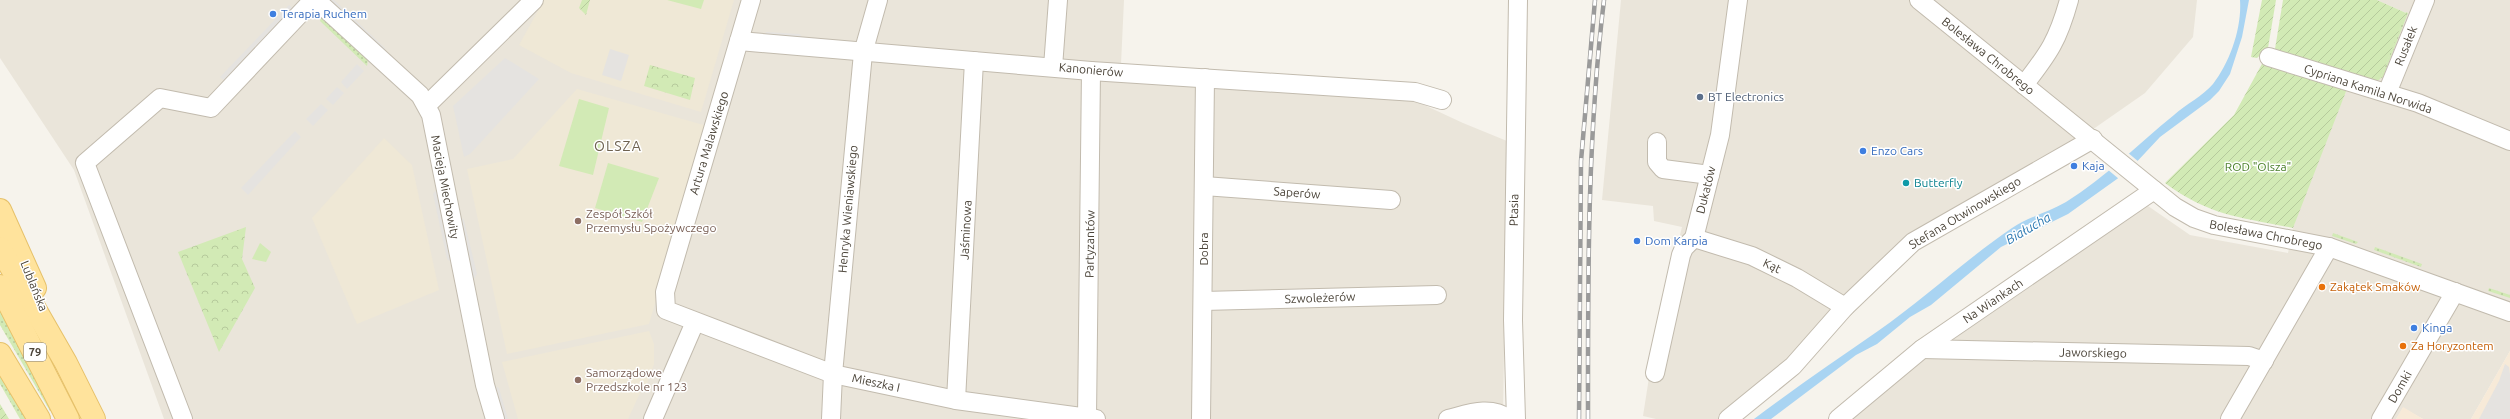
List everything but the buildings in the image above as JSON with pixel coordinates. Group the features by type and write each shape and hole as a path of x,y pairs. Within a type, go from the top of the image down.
{"main road":[{"name":"Lublańska","path":"0,210 24,260 66,363"},
{"name":"Lublańska","path":"0,248 66,363 94,419"},
{"name":"79","path":"0,286 68,419"},
{"path":"0,354 38,419"}],"street":[{"name":"Macieja Miechowity","path":"315,0 406,81 427,105 431,115 486,385 496,419"},
{"path":"183,419 85,163 160,98 211,108 315,0"},
{"path":"427,105 534,0"},
{"name":"Artura Malawskiego","path":"666,310 665,292 751,0"},
{"name":"Henryka Wieniawskiego","path":"831,419 833,374 863,53 878,0"},
{"path":"1053,67 1058,0"},
{"name":"Ptasia","path":"1516,419 1513,320 1518,0"},
{"name":"Dukatów","path":"1654,373 1681,255 1684,248 1694,238 1720,135 1738,0"},
{"path":"2024,85 2052,50 2059,34 2069,0"},
{"name":"Rusałek","path":"2387,92 2425,0"},
{"name":"Bolesława Chrobrego","path":"1924,2 2175,208 2208,224 2329,247 2510,312"},
{"name":"Kanonierów","path":"739,41 863,53 1091,71 1415,92 1442,100"},
{"name":"Cypriana Kamila Norwida","path":"2269,57 2348,83 2387,92 2510,141"},
{"name":"Jaśminowa","path":"956,400 974,61"},
{"name":"Partyzantów","path":"1091,71 1091,419"},
{"name":"Dobra","path":"1200,419 1203,301 1205,78"},
{"path":"1657,142 1657,162 1663,169 1710,175"},
{"name":"Stefana Otwinowskiego","path":"1728,419 1793,366 1845,307 1913,242 2098,144"},
{"name":"Saperów","path":"1204,186 1391,200"},
{"name":"Na Wiankach","path":"1838,419 1922,350 2150,187"},
{"name":"Kąt","path":"1694,238 1752,256 1797,278 1845,307"},
{"path":"2230,419 2329,247"},
{"name":"Domki","path":"2381,419 2455,292"},
{"name":"Szwoleżerów","path":"1203,301 1438,295"},
{"name":"Mieszka I","path":"666,310 833,374 956,400 1091,419"},
{"path":"653,419 695,322"},
{"name":"Jaworskiego","path":"1922,350 2249,356 2264,361"},
{"path":"1448,419 1485,410 1500,414 1509,419"}],"shaded area":[{"path":"0,0 1124,0 1121,64 1111,73 1407,97 1463,123 1507,141 1503,419 164,419 74,170 0,58"},
{"path":"326,0 334,0 385,48 385,54"},
{"path":"544,0 734,0 701,112 571,73 519,45"},
{"path":"1621,0 2197,0 2193,37 2145,93 2056,155 1914,241 1822,335 1722,419 1656,419 1643,416 1657,326 1682,227 1654,221 1653,206 1602,200"},
{"path":"2377,0 2510,0 2510,351 2471,419 2423,419 2403,408 2396,419 1849,419 1920,362 2148,206 2190,235 2288,253 2293,228 2307,187 2347,89 2406,13"},
{"path":"289,5 295,10 226,82 220,77"},
{"path":"766,32 800,34 804,42 762,39"},
{"path":"610,49 629,55 621,81 602,75"},
{"path":"505,58 539,79 470,154 464,157 453,106"},
{"path":"357,64 364,71 347,89 341,82"},
{"path":"337,87 344,93 333,105 326,99"},
{"name":"Zespół Szkół Przemysłu Spożywczego","path":"577,89 707,126 649,324 507,354 467,169 513,159"},
{"path":"321,104 328,110 313,126 306,119"},
{"path":"295,131 301,137 248,195 241,188"},
{"path":"384,138 412,165 439,290 357,324 312,218"},
{"path":"438,188 454,264 447,259 433,194"},
{"path":"456,213 464,220 477,274 471,284"},
{"name":"Samorządowe Przedszkole nr 123","path":"649,331 654,344 654,364 645,389 641,391 628,419 518,419 502,362"},
{"path":"2510,351 2510,419 2471,419"},
{"path":"2505,364 2509,367 2510,374 2510,419 2479,419 2499,381"},
{"path":"493,385 499,388 508,419 503,419"},
{"path":"2403,407 2423,419 2396,419"}],"green space":[{"path":"582,0 590,0 586,15 579,8"},
{"path":"667,0 704,0 701,9"},
{"path":"2262,0 2276,0 2268,48 2257,58 2251,57"},
{"path":"2283,0 2377,0 2406,13 2380,79 2376,80 2351,76 2274,55"},
{"path":"2406,12 2408,13 2383,77 2380,79"},
{"path":"322,16 368,59 367,66 320,21"},
{"name":"ROD \"Olsza\"","path":"2263,62 2347,89 2293,228 2241,218 2211,209 2181,194 2165,183 2234,115"},
{"path":"650,65 695,78 690,100 644,86"},
{"path":"579,99 609,108 593,175 559,166"},
{"path":"608,163 659,178 642,222 595,208"},
{"path":"246,227 242,259 255,288 219,352 178,252"},
{"path":"2333,233 2358,242 2356,244 2332,236"},
{"path":"260,243 271,252 266,262 252,259"},
{"path":"2375,247 2422,264 2421,267 2374,250"},
{"path":"2489,288 2510,295 2510,298 2488,291"},
{"path":"0,302 52,410 50,411 0,325"},
{"path":"0,369 29,419 20,419 0,384"},
{"path":"0,404 9,419 0,419"}],"water":[{"name":"Białucha","path":"2240,0 2249,0 2242,37 2230,74 2219,91 2210,100 2160,137 2131,168 2068,214 2001,247 1931,305 1910,317 1877,344 1856,355 1771,419 1754,419 1895,319 2012,228 2059,206 2080,193 2108,172 2179,111 2204,92 2213,84 2225,66 2230,55 2239,22"}],"pier":[{"path":"2127,152 2139,162 2119,179 2107,169"}],"railway":[{"path":"1579,419 1581,161 1595,0"},
{"path":"1588,419 1591,157 1598,52 1604,0"}],"place":[{"name":"Terapia Ruchem","path":"273,14"},
{"name":"BT Electronics","path":"1700,97"},
{"name":"Enzo Cars","path":"1863,151"},
{"name":"Kaja","path":"2074,166"},
{"name":"Butterfly","path":"1906,183"},
{"name":"Zespół Szkół Przemysłu Spożywczego","path":"578,221"},
{"name":"Dom Karpia","path":"1637,241"},
{"name":"Zakątek Smaków","path":"2322,287"},
{"name":"Kinga","path":"2414,328"},
{"name":"Za Horyzontem","path":"2403,346"},
{"name":"Samorządowe Przedszkole nr 123","path":"578,380"}],"district":[{"name":"OLSZA","path":"618,146"}]}
